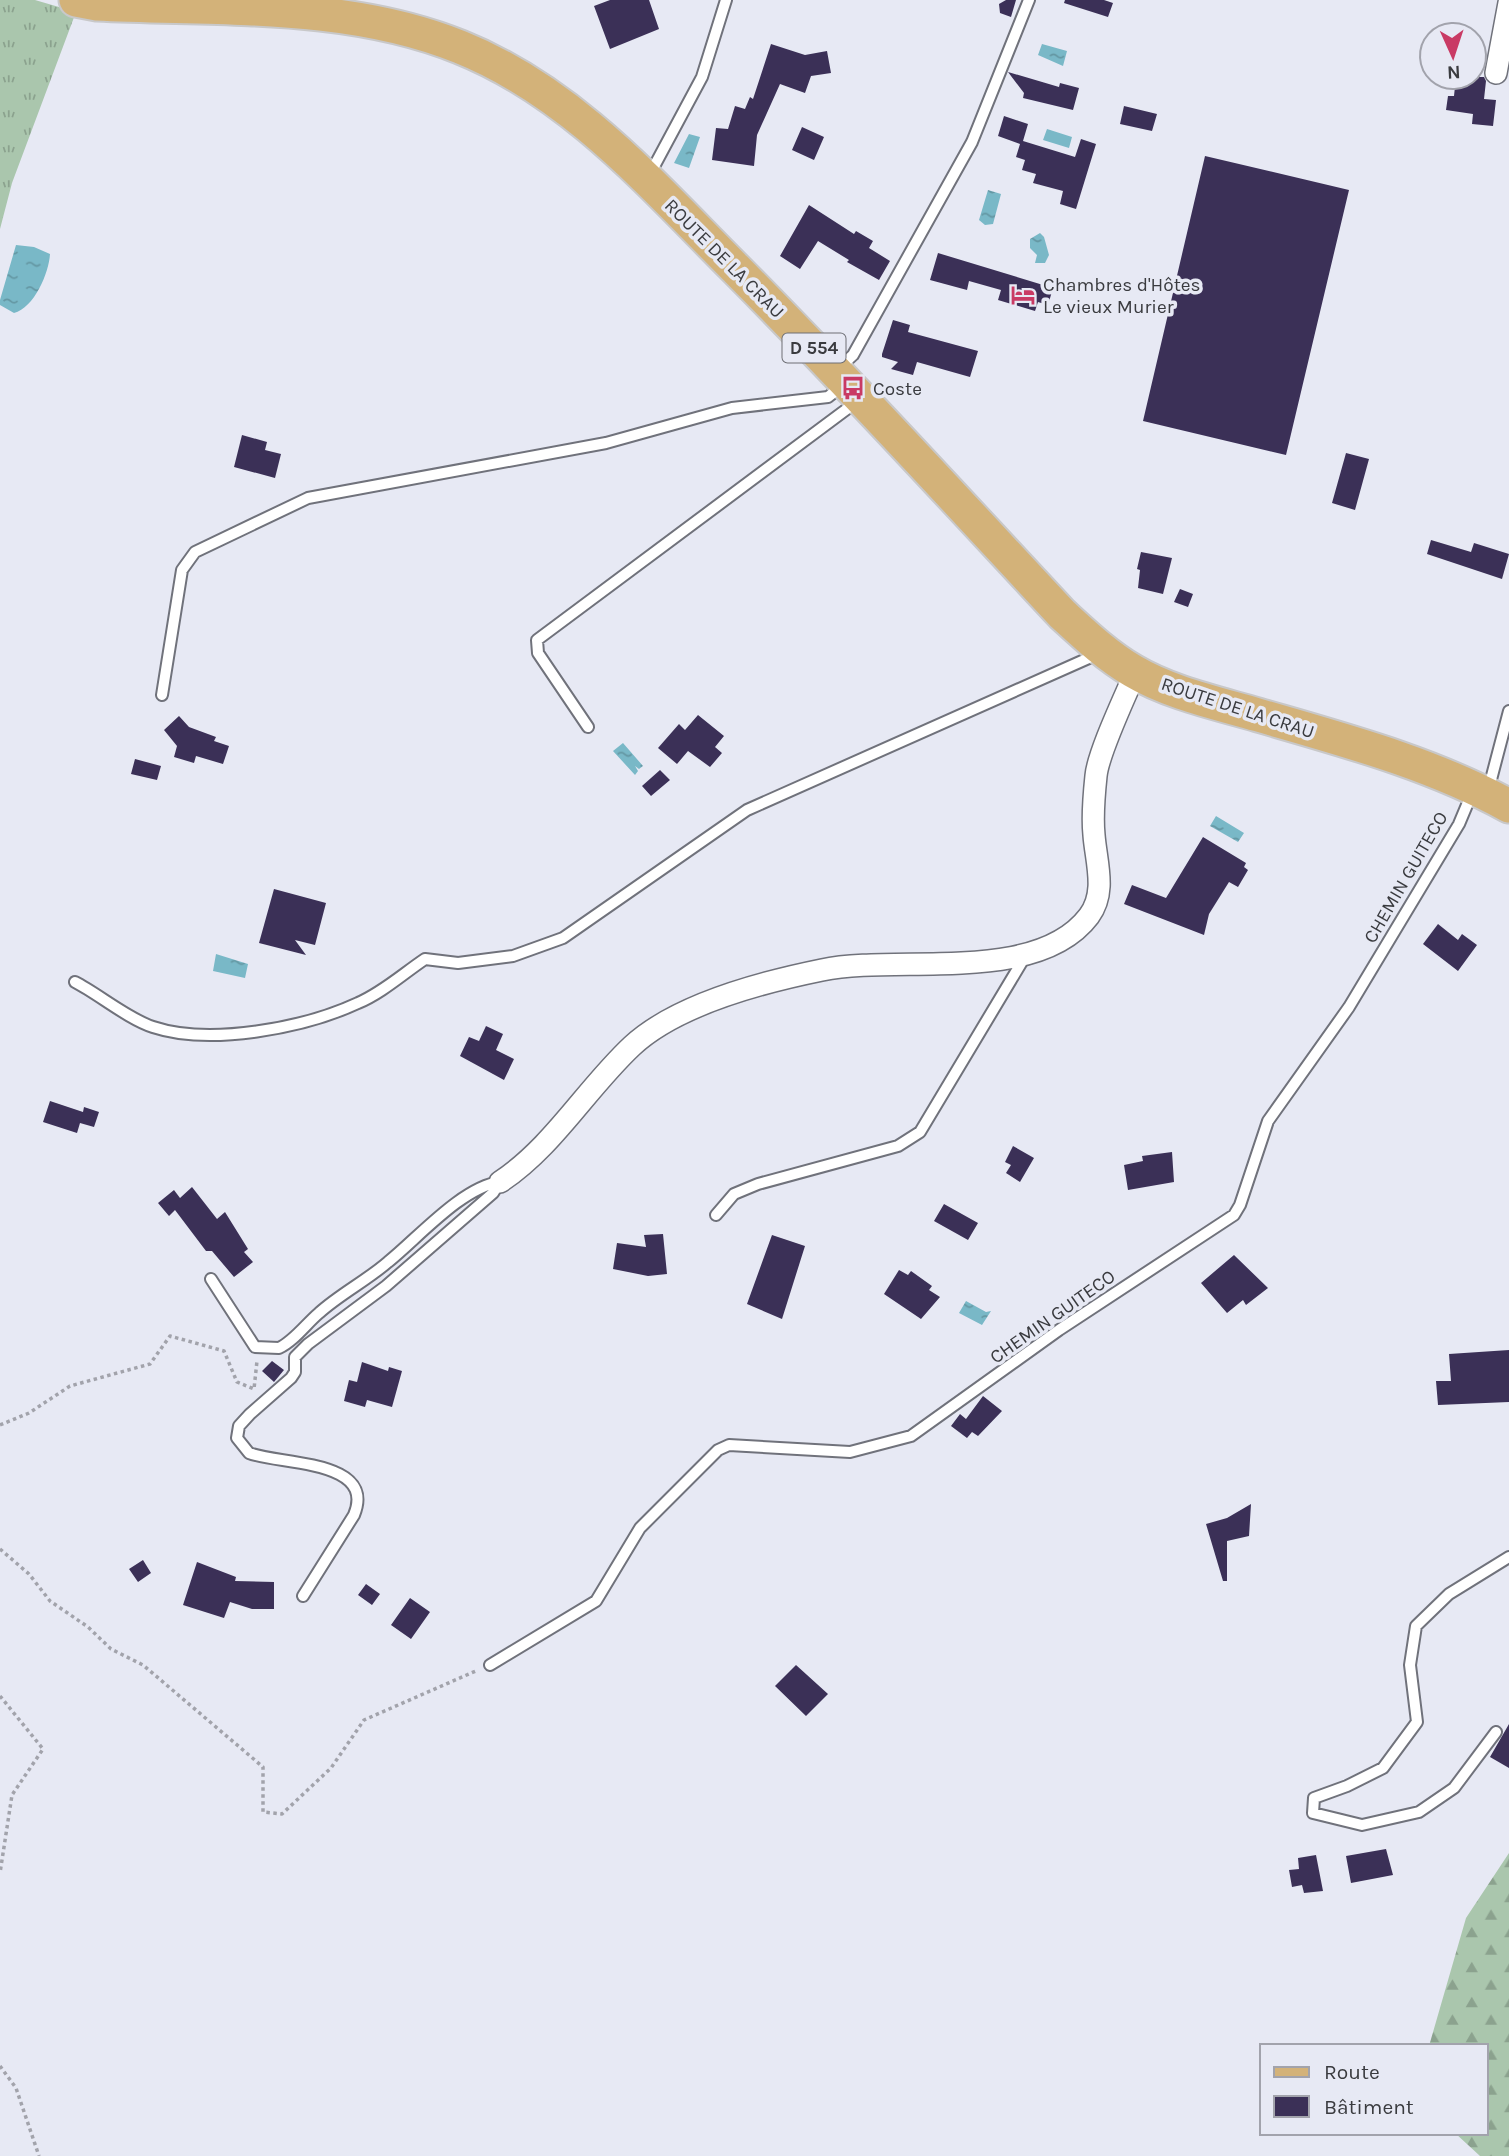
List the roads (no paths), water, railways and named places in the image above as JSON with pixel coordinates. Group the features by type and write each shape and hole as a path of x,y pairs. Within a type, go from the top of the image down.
{"main road":[{"name":"ROUTE DE LA CRAU","path":"76,0 97,4 329,15 400,28 460,47 516,73 592,129 647,180 848,383 1062,614 1102,652 1135,673 1193,696 1392,754 1490,796"}],"street":[{"path":"1496,73 1509,3"},
{"path":"500,1182 536,1153 632,1046 656,1027 685,1013 768,984 823,969 876,963 994,961 1026,955 1073,933 1090,915 1101,887 1094,832 1096,773 1135,673"}],"lane":[{"path":"647,180 702,77 726,0"},
{"path":"588,727 538,653 537,640 848,383 853,355 972,142 1029,0"},
{"path":"162,695 182,570 194,552 308,498 606,443 732,408 828,397 848,383"},
{"path":"75,982 149,1027 174,1033 230,1033 297,1025 360,1003 425,958 458,963 513,956 563,937 747,810 1102,652"},
{"name":"CHEMIN GUITECO","path":"490,1665 596,1601 640,1528 718,1450 729,1445 850,1452 911,1436 1059,1330 1234,1215 1240,1205 1268,1121 1349,1007 1459,824 1490,796 1509,711"},
{"path":"716,1215 734,1194 758,1184 898,1146 920,1132 1026,955"},
{"path":"211,1279 258,1348 274,1349 285,1345 325,1307 388,1262 485,1184 500,1182"},
{"path":"303,1597 354,1515 358,1505 356,1492 352,1482 334,1471 249,1453 237,1438 239,1426 291,1378 295,1372 295,1357 308,1344 436,1245 493,1193 500,1182"},
{"path":"1496,1732 1454,1788 1419,1812 1362,1825 1313,1813 1314,1798 1347,1786 1383,1768 1417,1722 1410,1665 1416,1626 1449,1594 1509,1557"}],"water":[{"path":"1042,44 1067,51 1063,66 1038,55"},
{"path":"1047,129 1072,137 1069,148 1043,140"},
{"path":"689,134 700,137 689,168 674,163"},
{"path":"988,190 1001,194 993,224 985,225 979,220"},
{"path":"1040,233 1044,237 1049,255 1045,263 1035,263 1037,255 1030,248 1030,239"},
{"path":"16,245 34,247 50,254 47,271 39,289 28,304 14,313 0,305 0,300"},
{"path":"623,743 643,766 639,769 635,766 638,771 635,775 613,751"},
{"path":"1216,816 1244,833 1238,842 1210,826"},
{"path":"216,954 248,964 245,978 213,971"},
{"path":"966,1301 986,1312 991,1311 982,1325 959,1313"}],"place":[{"name":"Chambres d'Hôtes Le vieux Murier","path":"1023,295"},
{"name":"Coste","path":"853,388"}]}
